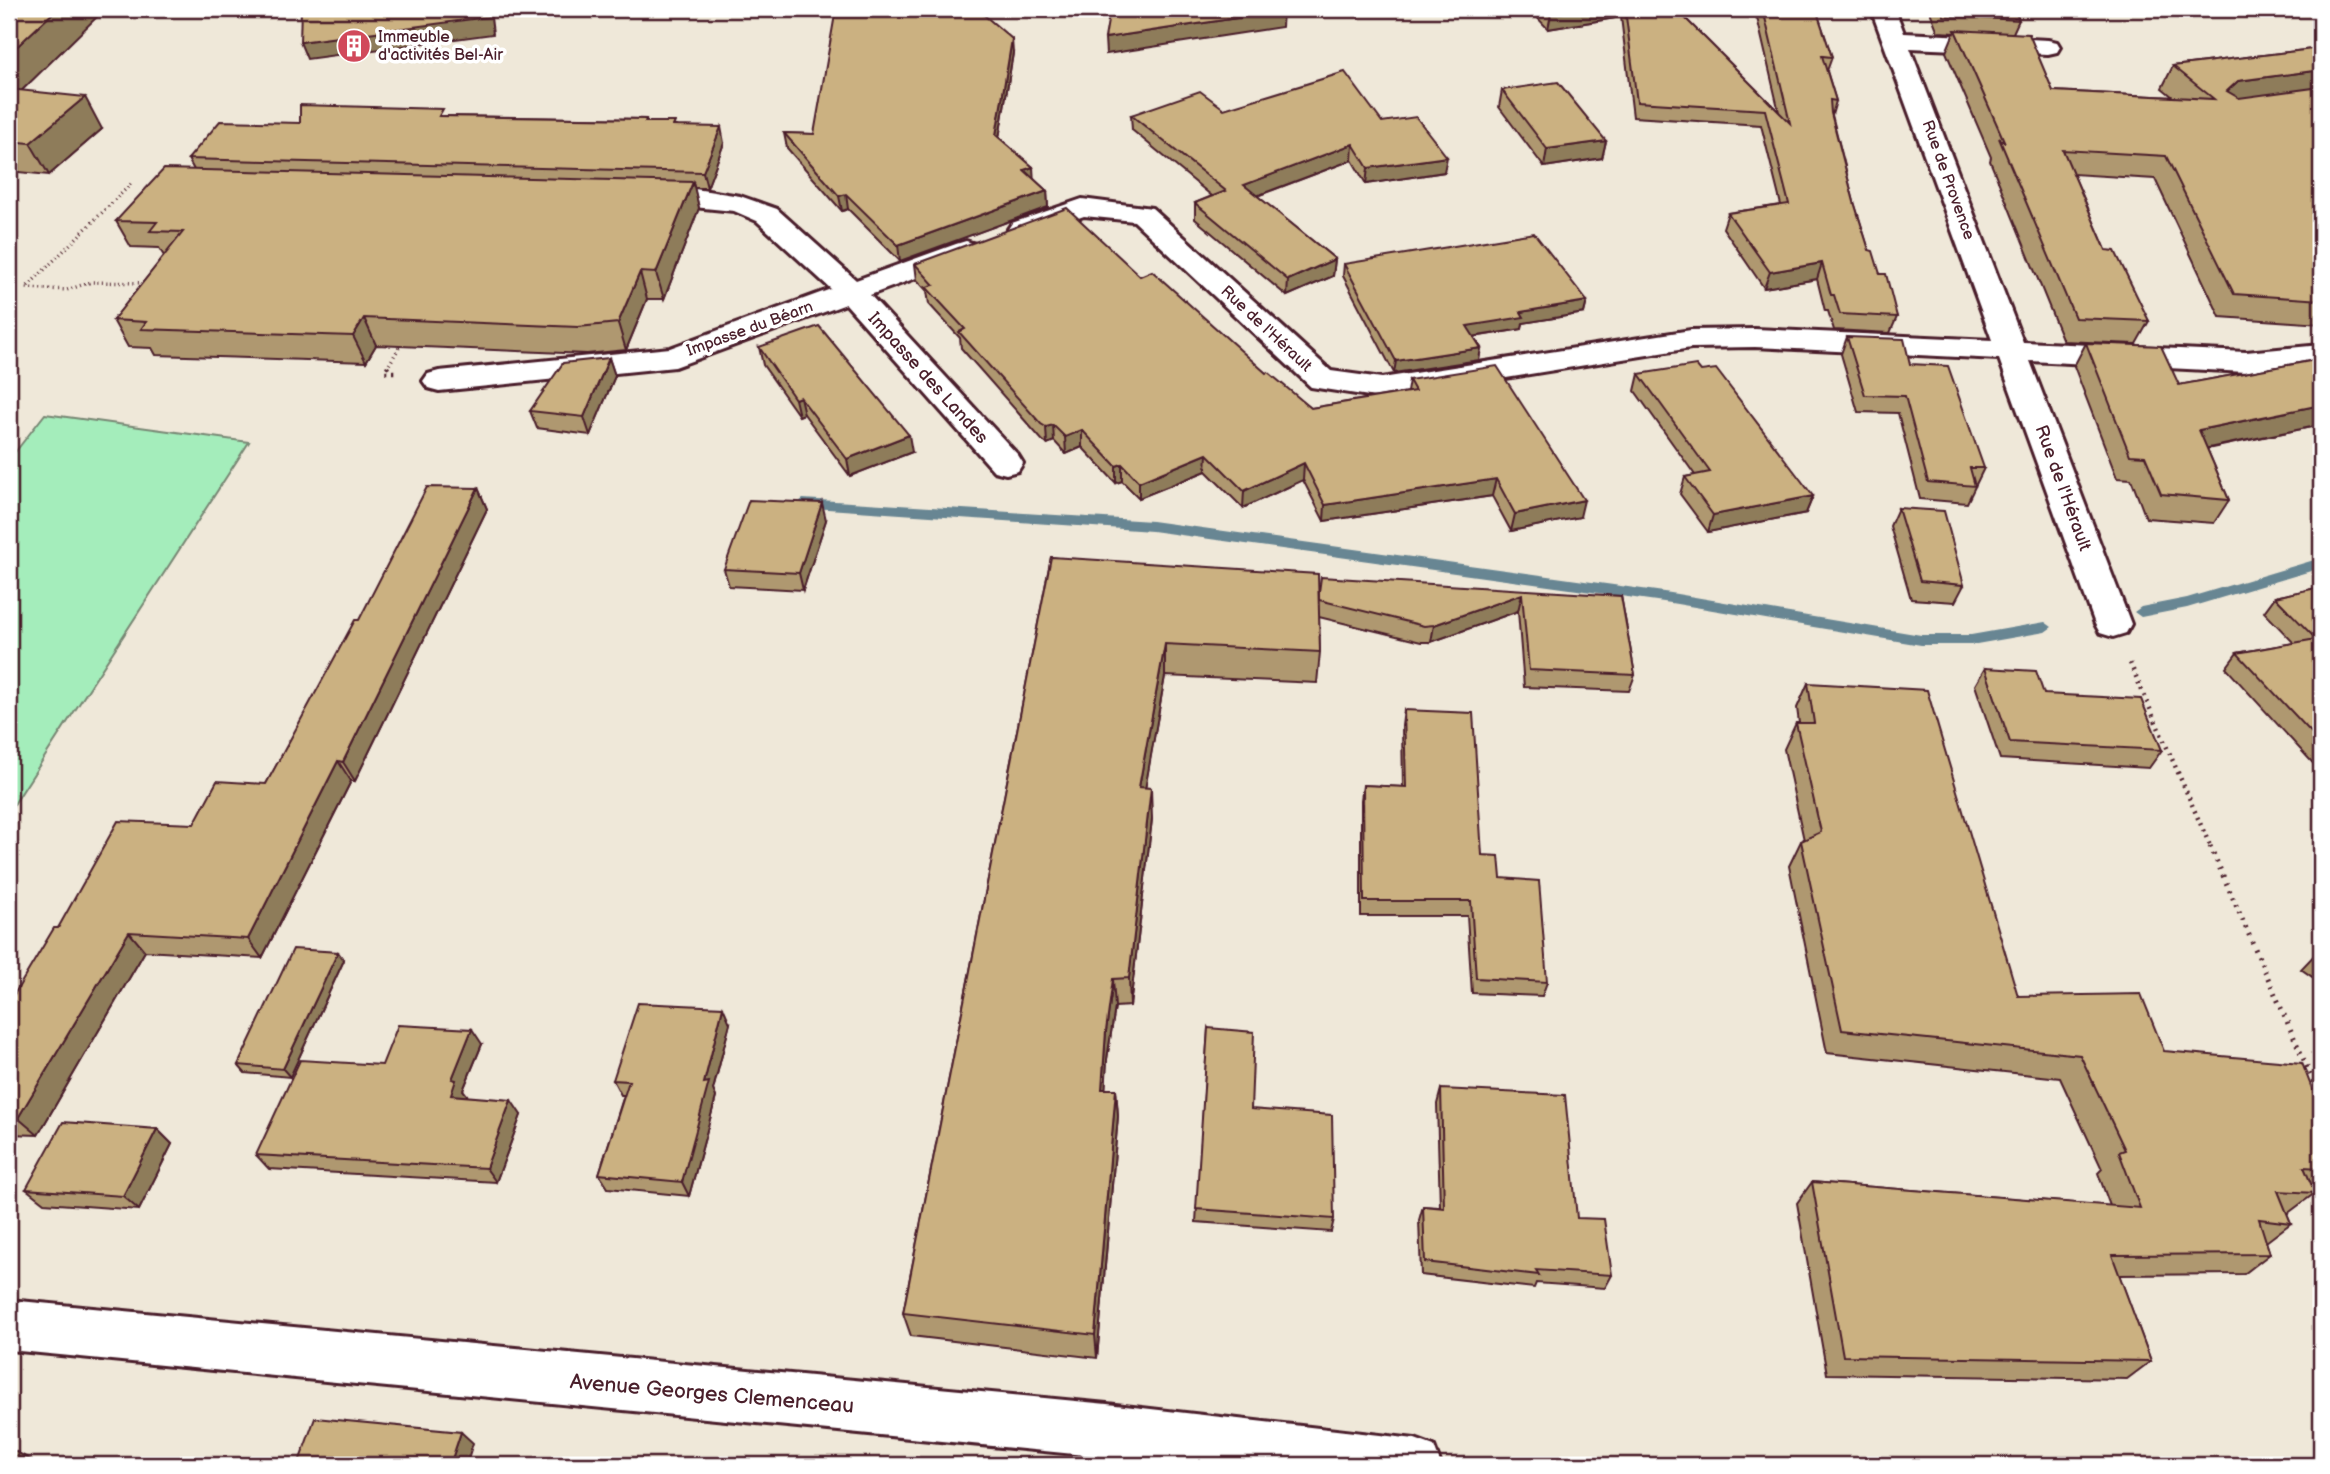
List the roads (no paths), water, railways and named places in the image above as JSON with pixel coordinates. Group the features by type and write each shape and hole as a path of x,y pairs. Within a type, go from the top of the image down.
{"street":[{"name":"Rue de Provence","path":"1883,9 2012,352"},
{"path":"1896,40 2048,47"},
{"name":"Impasse des Landes","path":"612,195 695,197 740,204 767,215 850,292 1006,463"},
{"name":"Rue de l'Hérault","path":"850,292 1082,206 1142,214 1322,380 1381,388 1691,340 1755,338 2246,362 2321,354"},
{"name":"Impasse du Béarn","path":"439,381 675,357 850,292"},
{"name":"Rue de l'Hérault","path":"2012,352 2113,624"},
{"name":"Avenue Georges Clemenceau","path":"9,1325 1107,1430 1415,1465"}],"waterway":[{"path":"803,504 1152,526 1671,598 1921,640 1971,640 2045,627"},
{"path":"2141,612 2187,603 2321,563"}],"place":[{"name":"Immeuble d'activités Bel-Air","path":"354,46"}]}
